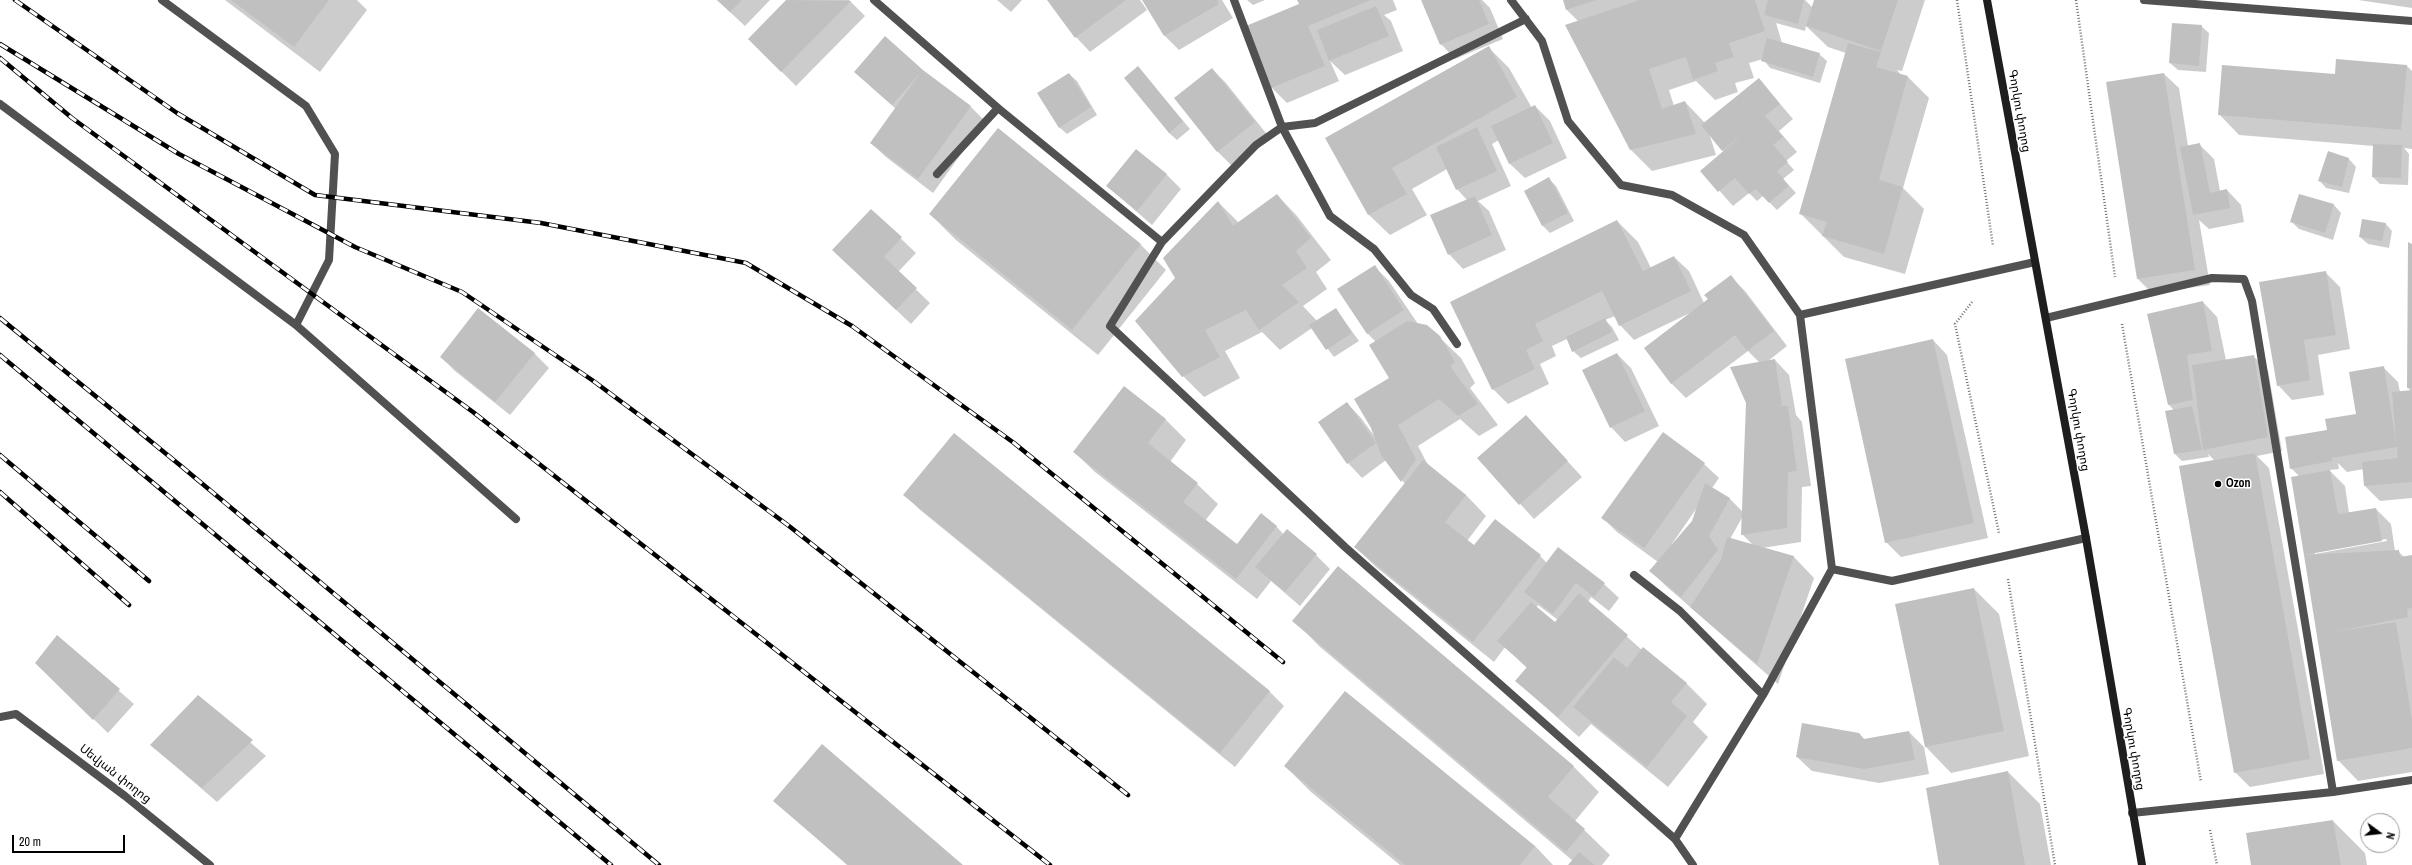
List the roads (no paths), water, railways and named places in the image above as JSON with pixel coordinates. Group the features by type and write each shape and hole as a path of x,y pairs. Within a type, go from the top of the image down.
{"main road":[{"name":"Գորկու փողոց","path":"1987,0 2086,538 2142,865"}],"street":[{"path":"162,0 306,106 336,154 329,260 296,325"},
{"path":"874,0 998,108 1162,242"},
{"path":"1234,0 1282,126 1330,216 1374,249 1412,295 1433,309 1457,344"},
{"path":"1512,0 1542,41 1568,121 1621,185 1672,196 1744,235 1800,315 1832,569 1763,695 1675,839"},
{"path":"2144,0 2412,21"},
{"path":"1526,19 1315,122 1282,126 1256,145 1162,242 1110,326 1345,546 1675,839 1693,865"},
{"path":"0,104 296,325 516,519"},
{"path":"936,174 998,108"},
{"path":"1800,315 2035,262"},
{"path":"2046,318 2212,278 2244,279 2252,301 2333,792"},
{"path":"1832,569 1892,581 2086,538"},
{"path":"1634,575 1680,611 1763,695"},
{"name":"Սեվյան փողոց","path":"0,717 16,714 125,796 210,865"},
{"path":"2132,813 2333,792 2412,780"}],"railway":[{"path":"15,0 177,113 315,195 541,223 746,263 852,326 1014,443 1283,662"},
{"path":"0,44 179,154 355,247 462,292 592,380 789,526 1128,795"},
{"path":"0,58 72,118 473,412 1050,865"},
{"path":"0,318 181,466 659,865"},
{"path":"0,355 611,865"},
{"path":"0,455 149,581"},
{"path":"0,492 129,605"}],"place":[{"name":"Ozon","path":"2218,484"}]}
